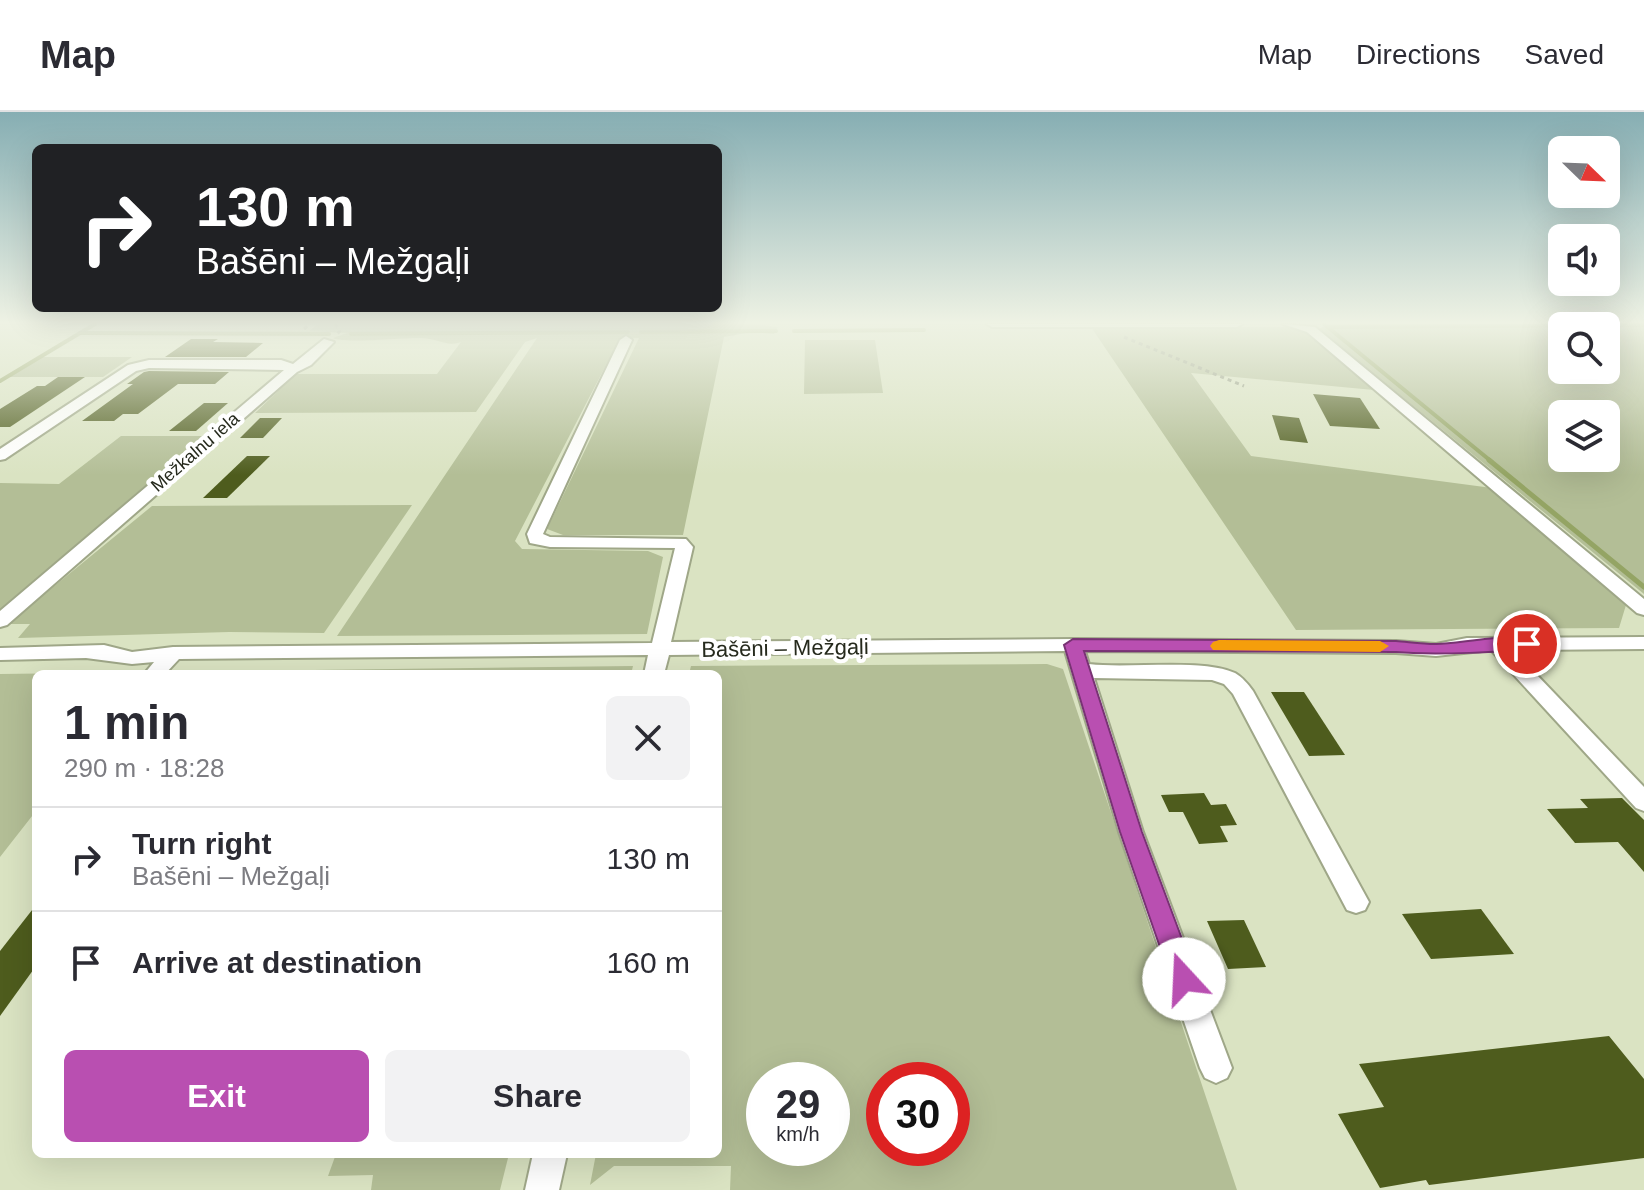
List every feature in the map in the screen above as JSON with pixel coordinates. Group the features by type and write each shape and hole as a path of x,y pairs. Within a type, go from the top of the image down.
{"street":[{"path":"0,456 123,374"},
{"name":"Mežkalnu iela","path":"0,621 287,374"},
{"path":"610,374 535,534 536,539 550,542 680,543 684,547 655,670"},
{"path":"1365,374 1644,609"},
{"name":"Bašēni – Mežgaļi","path":"0,654 92,653 132,658 173,653 480,641 659,649 1073,645 1396,647 1436,650 1487,645 1644,643"},
{"path":"1073,645 1131,832 1216,1068"},
{"path":"1487,645 1644,802"},
{"path":"158,670 173,653"},
{"path":"1081,670 1115,674 1208,672 1231,679 1242,691 1356,902"},
{"path":"542,1190 549,1158"}],"path":[{"path":"1215,374 1244,386"}],"green space":[{"path":"10,374 107,374 103,377 5,377"},
{"path":"296,374 502,374 476,412 255,413"},
{"path":"513,374 601,374 515,541 522,549 648,551 663,557 647,634 337,636"},
{"path":"622,374 716,374 683,535 563,535 547,529"},
{"path":"804,374 880,374 883,393 804,394"},
{"path":"1123,374 1192,374 1251,456 1492,488 1626,605 1619,628 1296,630"},
{"path":"1205,374 1356,374 1374,390"},
{"path":"1375,374 1548,374 1548,384 1620,384 1620,374 1644,374 1644,594"},
{"path":"121,436 203,436 0,610 0,483 59,484"},
{"path":"412,505 324,633 229,632 18,638 30,624 8,624 152,506"},
{"path":"1047,664 1063,669 1237,1190 730,1190 731,1166 614,1166 590,1185 595,1158 722,1158 722,670 690,670 691,666"},
{"path":"633,666 632,670 316,670"},
{"path":"0,674 32,674 32,816 0,857"},
{"path":"335,1158 508,1158 500,1190 371,1190 373,1175 328,1176"}],"building":[{"path":"141,374 226,374 215,384 178,384 138,414 123,414 114,421 82,421 133,384 127,384"},
{"path":"58,377 85,377 10,427 0,427 0,409"},
{"path":"1313,394 1360,398 1380,429 1330,426"},
{"path":"204,403 228,403 196,431 169,431"},
{"path":"1272,415 1299,418 1308,443 1280,440"},
{"path":"260,418 282,418 263,438 240,438"},
{"path":"247,456 270,456 227,498 203,498"},
{"path":"1271,692 1304,692 1345,755 1309,756"},
{"path":"1204,793 1211,805 1226,804 1237,825 1220,826 1228,842 1199,844 1183,812 1169,812 1161,795"},
{"path":"1622,798 1644,820 1644,872 1618,842 1575,843 1547,809 1588,808 1580,799"},
{"path":"1481,909 1514,954 1431,959 1402,914"},
{"path":"32,910 32,972 0,1016 0,951"},
{"path":"1244,920 1266,967 1228,969 1207,921"},
{"path":"1609,1036 1644,1079 1644,1158 1429,1185 1426,1180 1380,1188 1338,1114 1384,1107 1359,1064"}],"waterway":[{"path":"0,381 11,374"},
{"path":"1385,374 1492,462"},
{"path":"1489,460 1644,587"}],"slow traffic":[{"path":"1219,646 1380,646"}],"route":[{"path":"1184,979 1131,832 1073,645 1396,647 1436,650 1527,644"}]}
